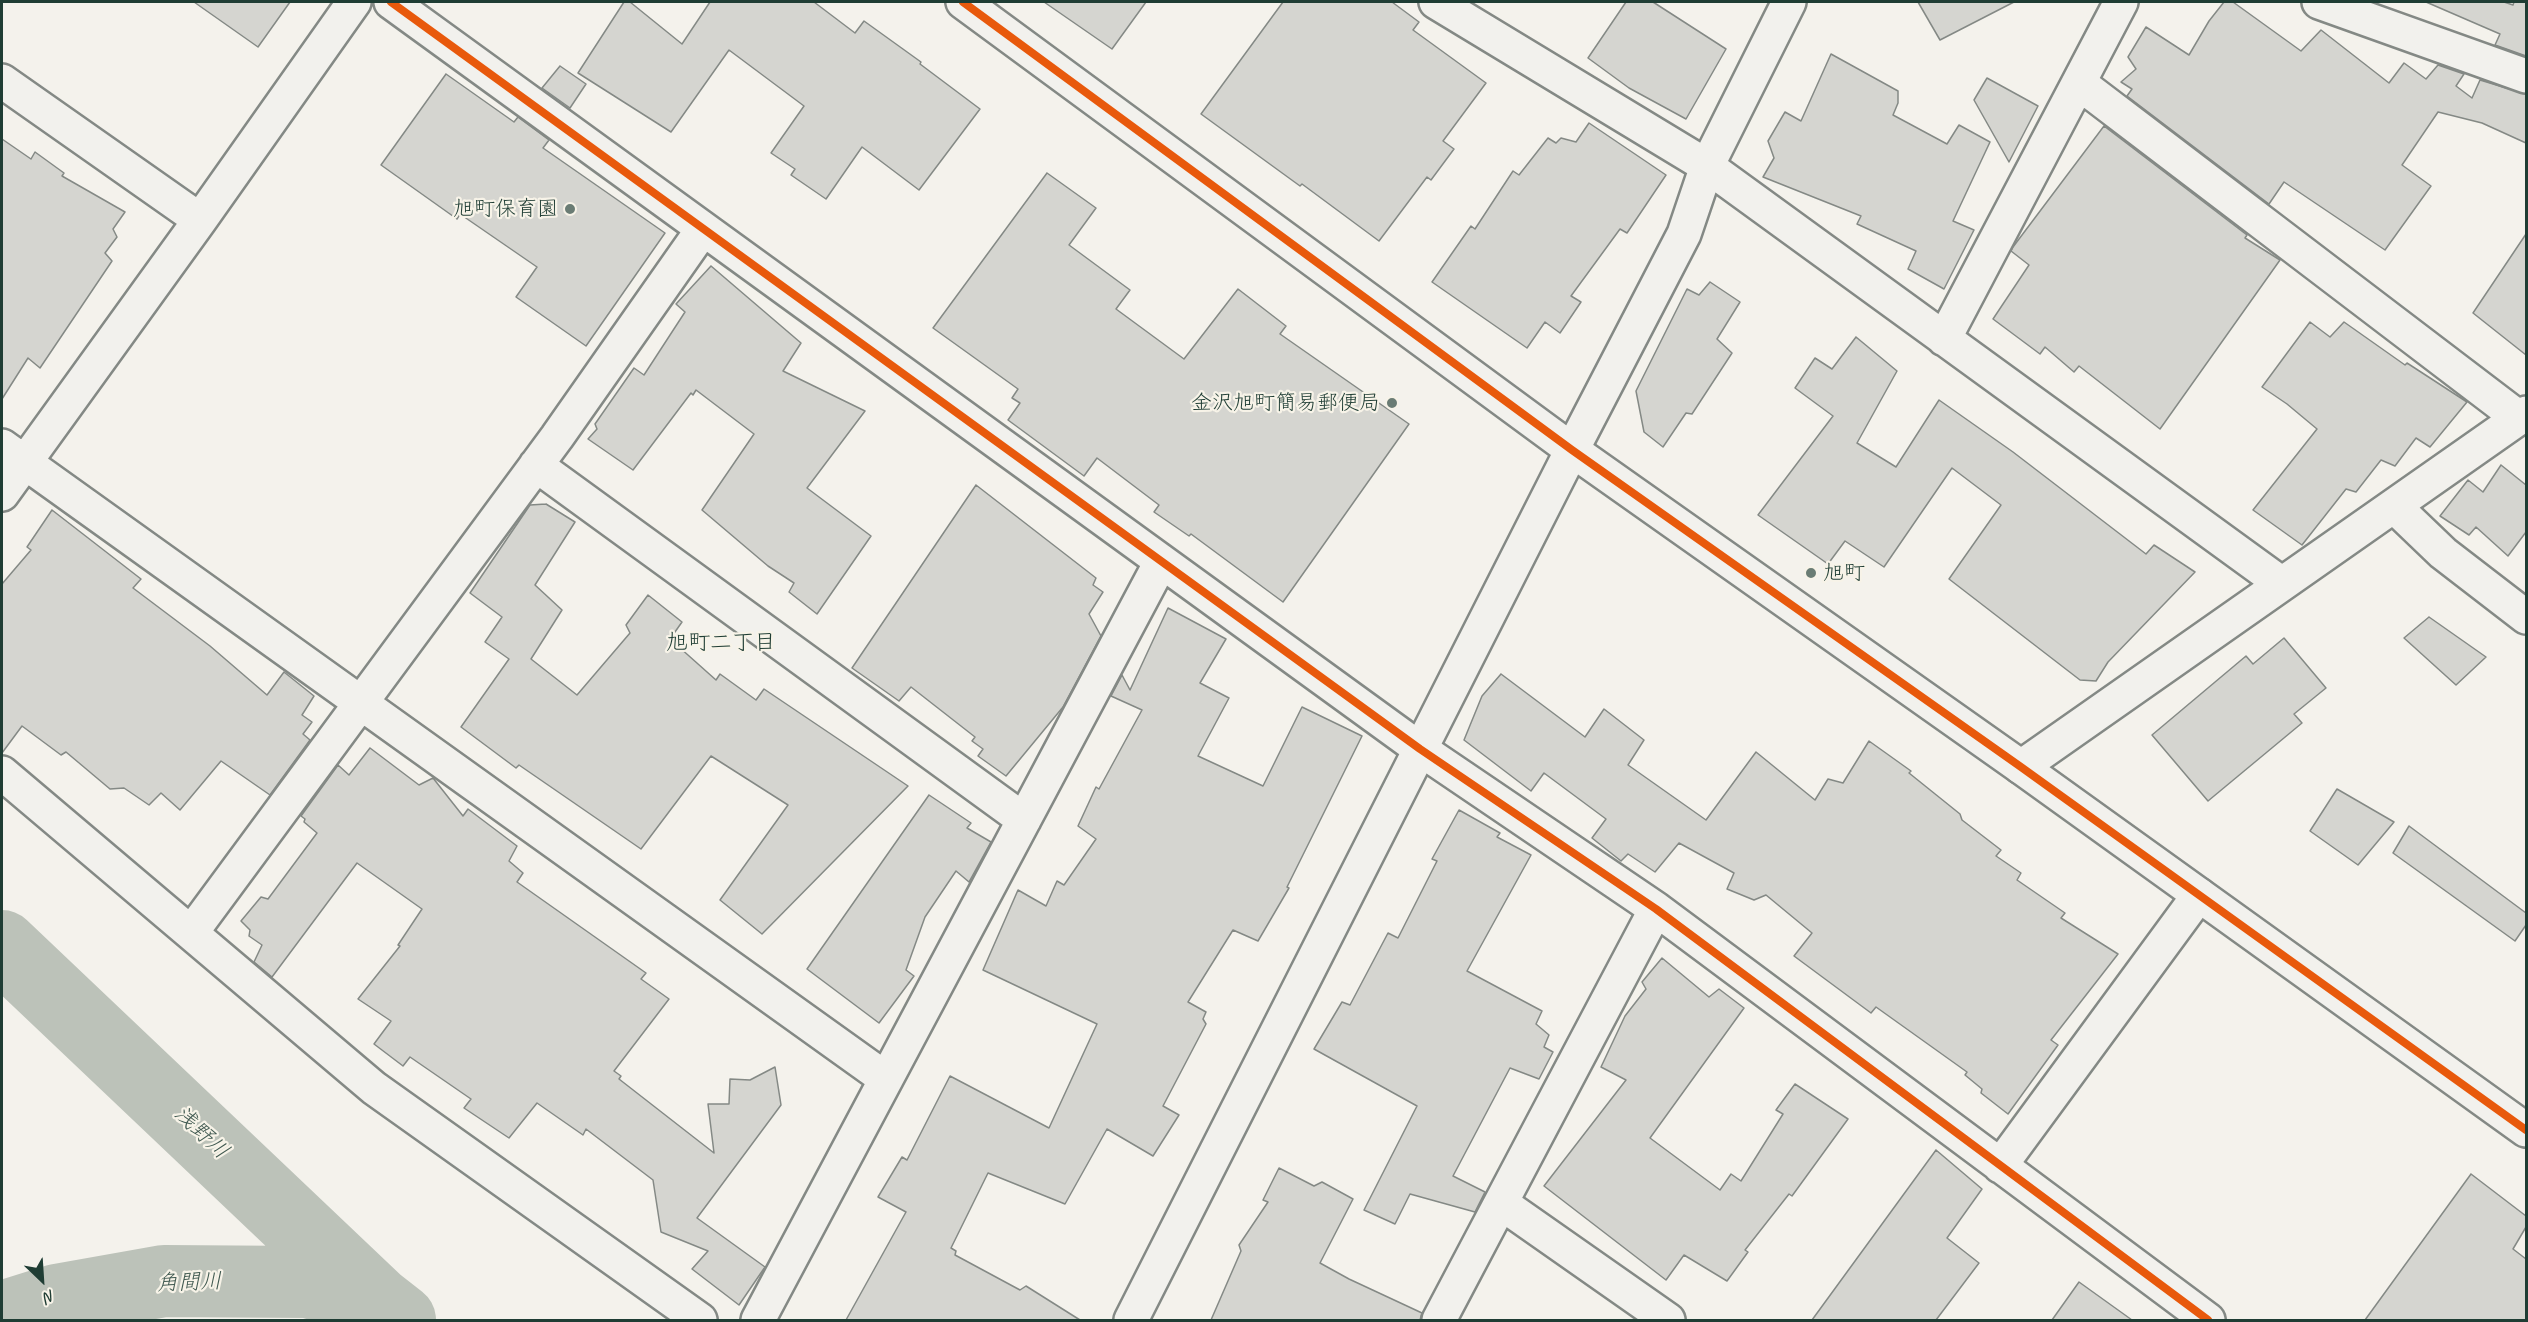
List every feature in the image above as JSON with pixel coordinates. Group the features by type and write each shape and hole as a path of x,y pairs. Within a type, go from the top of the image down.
{"street":[{"path":"2,494 13,454 200,220 354,2"},
{"path":"391,2 1420,749 1656,909 2208,1320"},
{"path":"963,2 1572,450 2021,767 2526,1130"},
{"path":"1436,2 1707,166 2282,584"},
{"path":"1131,1320 1684,234 1707,166 1789,2"},
{"path":"1944,339 2121,2"},
{"path":"2319,2 2526,76"},
{"path":"2,81 200,220"},
{"path":"2021,767 2523,415 2079,83"},
{"path":"191,933 536,465 703,229"},
{"path":"13,454 886,1079"},
{"path":"536,465 1024,820"},
{"path":"2394,506 2443,553 2526,617"},
{"path":"758,1320 1161,562"},
{"path":"2,773 374,1088 700,1320"},
{"path":"2000,1166 2199,894"},
{"path":"1439,1320 1656,909"},
{"path":"1501,1203 1668,1320"}],"building":[{"path":"194,2 290,2 258,47"},
{"path":"624,2 630,2 682,44 710,2 814,2 855,33 864,21 980,109 919,190 862,147 826,199 791,175 795,169 771,153 804,106 729,50 671,132 578,73"},
{"path":"1044,2 1146,2 1112,49"},
{"path":"1283,2 1392,2 1419,22 1413,30 1486,83 1443,141 1454,149 1431,180 1427,177 1379,241 1201,114"},
{"path":"1626,2 1653,2 1726,49 1686,119 1629,88 1588,58"},
{"path":"1918,2 2014,2 1940,40"},
{"path":"2224,2 2233,2 2301,51 2321,30 2389,83 2404,63 2426,79 2438,65 2464,74 2456,86 2472,98 2480,80 2526,94 2526,143 2482,123 2438,112 2402,165 2431,186 2385,250 2284,182 2269,204 2127,96 2132,89 2121,82 2136,69 2128,57 2146,27 2189,55 2209,21"},
{"path":"2426,2 2504,2 2513,5 2514,2 2526,2 2526,56 2495,45 2500,34"},
{"path":"1831,54 1898,91 1898,103 1893,115 1947,144 1959,125 1990,142 1953,221 1974,230 1944,289 1908,269 1916,251 1857,224 1861,216 1763,177 1774,158 1768,141 1785,112 1801,121"},
{"path":"560,66 586,84 570,108 542,88"},
{"path":"446,74 514,122 518,117 549,140 543,148 665,233 586,346 516,297 537,267 460,214 457,219 381,165"},
{"path":"1987,78 2038,106 2009,162 1974,100"},
{"path":"1589,123 1666,175 1627,233 1620,229 1571,296 1581,302 1560,333 1545,322 1527,348 1432,282 1471,226 1475,229 1513,171 1519,175 1548,138 1556,143 1561,138 1576,142"},
{"path":"2104,126 2247,235 2245,238 2280,260 2160,429 2079,366 2074,372 2045,347 2040,354 1993,319 2029,265 2011,251 2013,247"},
{"path":"2,139 31,159 35,152 64,173 62,176 125,212 113,229 117,237 105,253 112,261 40,368 28,358 2,399"},
{"path":"1047,173 1096,208 1069,245 1130,290 1116,309 1184,359 1238,289 1286,326 1280,334 1409,424 1283,602 1191,534 1189,536 1154,512 1159,505 1097,458 1084,476 1008,420 1020,403 1012,398 1018,389 933,328"},
{"path":"2526,234 2526,355 2473,313"},
{"path":"711,266 801,343 783,371 865,411 807,488 871,536 817,614 789,592 794,583 768,566 702,510 754,434 696,390 693,395 691,393 633,470 588,439 597,429 595,424 634,368 644,375 685,312 676,304"},
{"path":"1710,282 1740,302 1717,339 1732,353 1692,414 1686,413 1663,447 1644,432 1636,391 1687,289 1699,295"},
{"path":"2310,322 2330,337 2344,322 2405,365 2407,363 2467,402 2430,447 2416,438 2395,466 2381,460 2356,492 2346,489 2302,545 2253,510 2317,429 2262,387"},
{"path":"1856,337 1897,371 1857,443 1896,467 1939,400 2013,452 2146,554 2154,545 2195,572 2108,662 2096,681 2080,680 1949,579 2001,505 1952,468 1884,567 1845,541 1828,564 1758,515 1833,416 1795,388 1815,358 1832,369"},
{"path":"2501,465 2526,485 2526,532 2508,556 2476,527 2469,535 2440,516 2468,480 2483,492"},
{"path":"976,485 1096,578 1093,585 1103,592 1089,614 1101,636 1063,707 1006,776 978,756 983,749 972,741 975,737 911,687 899,701 852,668"},
{"path":"546,504 575,522 535,585 562,610 531,659 577,695 630,633 626,625 648,595 682,622 670,639 716,680 720,674 756,700 764,689 908,786 762,934 720,900 788,805 711,756 641,849 519,765 516,768 461,727 509,659 485,642 502,617 470,593 530,505"},
{"path":"52,510 141,579 133,588 210,646 267,695 284,672 314,696 302,715 312,722 303,734 310,740 270,795 221,761 180,810 161,793 149,805 124,788 110,789 66,752 61,755 22,726 2,753 2,584 31,550 27,547"},
{"path":"1168,608 1226,639 1200,683 1229,698 1198,756 1263,786 1302,707 1362,736 1287,887 1289,888 1258,941 1233,930 1188,1002 1206,1012 1203,1019 1206,1024 1163,1106 1179,1115 1153,1156 1107,1129 1065,1204 988,1173 951,1248 956,1251 955,1255 1020,1290 1026,1286 1080,1320 846,1320 906,1212 878,1197 902,1157 907,1160 950,1076 1049,1128 1097,1024 983,970 1018,890 1046,906 1057,881 1064,885 1096,839 1078,826 1096,787 1099,789 1142,710 1111,696 1122,675 1130,690"},
{"path":"2429,617 2486,657 2456,685 2404,638"},
{"path":"2284,638 2326,688 2294,714 2302,723 2208,801 2152,735 2246,656 2253,664"},
{"path":"1501,674 1585,737 1604,709 1644,740 1628,765 1706,820 1756,752 1815,800 1828,779 1843,783 1869,741 1911,771 1909,773 1960,814 1962,820 2001,850 1996,856 2021,873 2017,880 2065,913 2061,918 2118,954 2051,1040 2058,1045 2008,1114 1981,1093 1982,1089 1965,1075 1967,1072 1876,1007 1871,1013 1794,956 1812,933 1766,895 1754,900 1727,889 1734,873 1679,843 1655,872 1628,854 1621,861 1592,838 1606,819 1544,773 1531,791 1464,740 1482,696"},
{"path":"370,748 419,785 433,778 463,816 468,809 517,846 509,861 523,873 517,882 646,973 641,979 669,999 614,1071 621,1076 619,1079 714,1153 708,1104 729,1104 730,1079 750,1080 775,1067 781,1105 697,1218 765,1267 739,1305 692,1269 708,1251 661,1232 653,1180 586,1129 583,1135 537,1103 509,1138 464,1108 471,1099 410,1057 403,1066 374,1044 391,1021 358,999 400,946 398,945 422,909 357,863 272,977 254,962 262,945 249,936 250,930 241,921 261,897 268,899 317,833 304,822 305,819 301,816 338,765 349,775"},
{"path":"2337,789 2394,822 2358,865 2310,831"},
{"path":"929,795 971,823 967,828 991,842 969,882 956,871 925,917 906,970 914,976 879,1023 807,969"},
{"path":"1459,810 1500,833 1497,837 1531,855 1467,971 1542,1011 1536,1024 1549,1035 1544,1047 1553,1052 1539,1079 1510,1068 1453,1176 1485,1192 1475,1212 1410,1194 1395,1224 1364,1210 1417,1106 1314,1049 1342,1002 1350,1005 1388,933 1398,938 1437,861 1432,859"},
{"path":"2409,826 2526,913 2526,925 2515,941 2393,853"},
{"path":"1662,958 1709,997 1719,989 1744,1008 1650,1138 1720,1190 1731,1174 1741,1181 1783,1114 1776,1110 1795,1084 1848,1119 1792,1196 1789,1194 1745,1250 1748,1252 1727,1281 1684,1255 1666,1280 1544,1186 1626,1080 1601,1067 1625,1016 1646,989 1642,982"},
{"path":"1936,1150 1982,1189 1947,1238 1979,1263 1936,1320 1812,1320"},
{"path":"1279,1168 1314,1186 1322,1182 1353,1199 1320,1263 1422,1313 1420,1320 1211,1320 1241,1251 1239,1245 1268,1202 1263,1200"},
{"path":"2471,1174 2526,1216 2526,1227 2513,1249 2526,1259 2526,1320 2365,1320"},
{"path":"2079,1282 2132,1320 2052,1320"}],"waterway":[{"name":"浅野川","path":"2,946 377,1302 400,1320"},
{"name":"角間川","path":"2,1317 57,1300 164,1281 308,1282 377,1302"}],"cycle path":[{"path":"391,2 1420,749 1656,909 2208,1320"},
{"path":"963,2 1572,450 2021,767 2526,1130"}],"place":[{"name":"旭町保育園","path":"570,209"},
{"name":"金沢旭町簡易郵便局","path":"1392,403"},
{"name":"旭町","path":"1811,573"}],"district":[{"name":"旭町二丁目","path":"721,643"}]}
